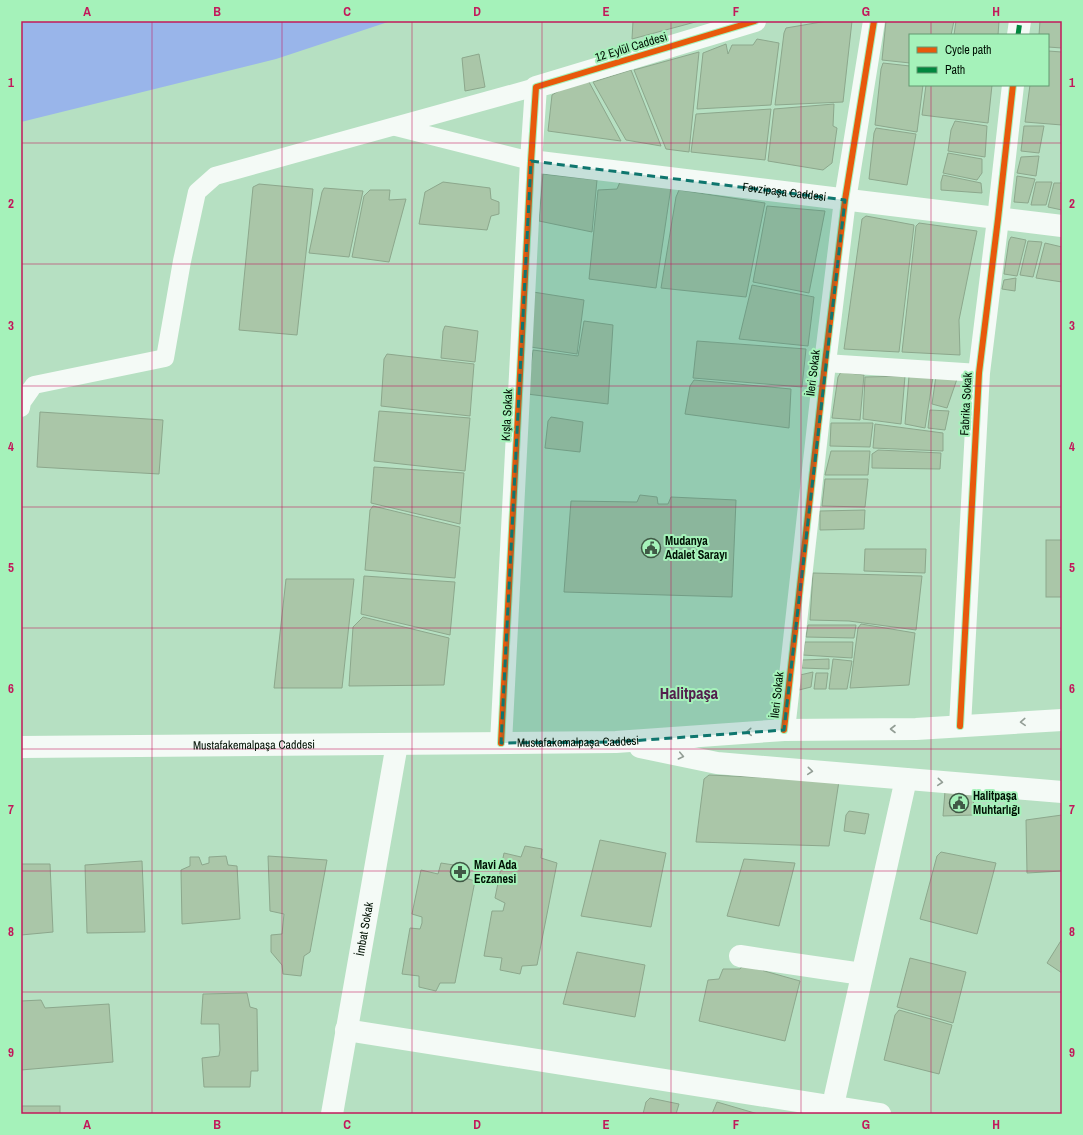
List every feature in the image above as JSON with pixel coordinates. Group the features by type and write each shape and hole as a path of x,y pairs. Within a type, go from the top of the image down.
{"street":[{"name":"12 Eylül Caddesi","path":"536,87 755,21"},
{"name":"İleri Sokak","path":"784,730 825,363 845,200 874,21"},
{"path":"1018,34 1020,21"},
{"name":"Fabrika Sokak","path":"960,726 979,373 1013,86"},
{"name":"Kışla Sokak","path":"501,743 536,87"},
{"name":"Fevzipaşa Caddesi","path":"531,161 1062,226"},
{"name":"Mustafakemalpaşa Caddesi","path":"21,747 616,742 784,730 916,729 1062,720"},
{"path":"616,742 717,763 1062,792"},
{"name":"İmbat Sokak","path":"332,1114 397,744"},
{"path":"832,1110 906,779"},
{"path":"740,956 862,974"},
{"path":"346,1030 832,1110 880,1114"}],"lane":[{"name":"12 Eylül Caddesi","path":"21,408 22,402 34,385 165,358 182,261 197,192 215,176 536,87"},
{"path":"395,127 531,161"},
{"path":"825,363 979,373"}],"highlighted area":[{"path":"531,161 845,200 784,730 616,742 501,743"}],"water":[{"path":"21,21 391,21 276,59 21,122"}],"building":[{"path":"633,21 699,21 632,39"},
{"path":"827,21 852,21 843,102 775,105 784,33 786,28"},
{"path":"886,21 954,21 951,34 909,34 909,63 882,60"},
{"path":"956,21 999,21 998,34 954,34"},
{"path":"1040,21 1062,21 1062,48 1049,47 1049,34 1039,34"},
{"path":"757,39 779,43 771,105 697,109 703,53 726,44 728,54 732,45 753,45"},
{"path":"1049,51 1062,52 1062,125 1025,122 1030,86 1049,86"},
{"path":"699,52 689,152 666,149 634,70"},
{"path":"479,54 485,87 465,91 462,58"},
{"path":"883,63 909,66 909,86 923,86 917,132 875,125 881,69"},
{"path":"631,70 661,146 626,140 593,82"},
{"path":"577,80 589,82 621,141 548,131 552,95"},
{"path":"926,86 992,86 988,123 922,115"},
{"path":"834,104 833,126 837,128 832,163 823,170 768,161 774,109"},
{"path":"771,109 765,160 691,152 696,114"},
{"path":"955,121 987,126 985,157 948,151 951,130"},
{"path":"1024,126 1044,126 1039,153 1021,151"},
{"path":"876,128 916,134 907,185 869,179 874,133"},
{"path":"948,153 982,159 982,173 977,180 943,173"},
{"path":"1039,156 1036,176 1017,173 1021,157"},
{"path":"543,174 597,180 592,232 539,221"},
{"path":"943,175 981,183 982,193 941,190"},
{"path":"1017,176 1035,179 1028,203 1014,202"},
{"path":"443,182 490,188 491,199 499,202 499,214 491,216 487,230 419,224 425,192"},
{"path":"620,182 671,187 656,288 589,279 598,190 617,189"},
{"path":"1036,182 1052,182 1046,205 1031,205"},
{"path":"1054,183 1062,183 1062,210 1048,207"},
{"path":"259,184 313,189 297,335 239,330 253,187"},
{"path":"324,188 363,191 349,257 309,253"},
{"path":"370,190 390,190 389,200 406,199 389,262 352,257 364,196"},
{"path":"679,190 765,203 746,297 661,288 676,197"},
{"path":"767,206 825,211 809,293 753,282"},
{"path":"866,216 914,225 899,352 844,349 862,219"},
{"path":"919,223 977,231 959,320 960,355 902,352 916,226"},
{"path":"1011,237 1026,240 1017,276 1004,274 1009,241"},
{"path":"1028,241 1042,242 1033,277 1020,275"},
{"path":"1045,243 1062,247 1062,282 1036,278"},
{"path":"1016,278 1015,291 1002,289 1004,280"},
{"path":"752,285 814,297 808,346 739,339"},
{"path":"533,292 584,300 577,354 524,346"},
{"path":"584,321 613,325 608,404 527,394 533,350 578,356"},
{"path":"445,326 478,331 475,362 441,358 443,331"},
{"path":"697,341 806,349 802,387 693,378"},
{"path":"387,354 474,364 470,416 381,406 384,359"},
{"path":"841,372 864,375 860,420 832,418 838,377"},
{"path":"905,376 901,424 863,419 865,377"},
{"path":"909,376 933,377 925,428 905,424"},
{"path":"936,376 957,379 947,408 932,404"},
{"path":"694,380 791,389 789,428 685,414 690,386"},
{"path":"930,410 949,411 945,430 928,428"},
{"path":"379,411 470,418 465,471 374,461"},
{"path":"40,412 163,420 159,474 37,467"},
{"path":"551,417 583,422 580,452 545,448 548,421"},
{"path":"831,423 873,423 870,447 830,446"},
{"path":"875,424 943,433 943,451 873,448"},
{"path":"878,450 941,453 940,469 872,468 872,454"},
{"path":"831,451 870,451 868,475 825,475"},
{"path":"374,467 464,473 460,524 371,503"},
{"path":"825,479 868,479 865,507 822,506"},
{"name":"Mudanya Adalet Sarayı","path":"640,495 657,497 658,504 668,504 671,497 736,500 732,597 564,592 571,501 637,502"},
{"path":"373,506 460,527 455,578 365,570 370,510"},
{"path":"865,510 864,529 820,530 820,511"},
{"path":"1046,540 1062,540 1062,597 1046,597"},
{"path":"865,549 926,549 925,573 864,571"},
{"path":"813,573 922,576 916,630 849,621 810,620"},
{"path":"364,576 455,582 450,635 361,614"},
{"path":"286,579 354,579 342,688 274,688"},
{"path":"363,617 449,638 444,685 349,686 353,627"},
{"path":"861,624 915,633 909,685 850,688 858,628"},
{"path":"808,625 856,625 854,638 806,637"},
{"path":"805,642 853,642 852,658 803,655"},
{"path":"829,659 829,669 802,668 802,660"},
{"path":"833,659 852,661 847,689 829,689"},
{"path":"813,672 811,687 799,690 800,675"},
{"path":"816,673 828,673 826,689 814,689"},
{"path":"709,775 839,781 829,846 696,842 704,779"},
{"name":"Halitpaşa Muhtarlığı","path":"974,789 973,815 943,816 945,791"},
{"path":"849,811 869,814 865,834 844,831 846,815"},
{"path":"1062,815 1062,871 1027,873 1026,820"},
{"path":"600,840 666,853 651,927 581,916"},
{"path":"525,846 542,849 541,858 557,863 537,965 522,966 520,974 500,970 502,958 484,956 492,911 503,911 505,903 495,898 504,853 521,857"},
{"path":"941,852 996,863 977,934 920,919 937,856"},
{"path":"226,856 228,865 237,866 240,919 182,924 181,870 190,866 190,857 199,857 202,865 209,863 209,857"},
{"path":"268,856 327,860 310,952 304,956 301,976 283,974 282,965 271,952 271,935 282,934 284,914 270,911"},
{"path":"744,859 795,863 779,926 727,916"},
{"path":"142,861 145,932 87,933 85,865"},
{"path":"441,863 460,866 458,876 475,881 455,983 440,983 436,991 419,987 419,976 402,974 410,928 420,929 422,923 422,917 412,914 421,870 438,874"},
{"path":"21,864 50,864 53,932 21,935"},
{"path":"1062,939 1062,973 1047,963"},
{"path":"577,952 645,965 635,1017 563,1004"},
{"path":"910,958 966,972 953,1023 897,1007"},
{"path":"743,965 800,981 785,1041 699,1021 708,980 719,979 723,969 740,969"},
{"path":"247,993 250,1007 257,1009 258,1071 251,1071 250,1087 204,1087 202,1058 219,1056 220,1050 219,1024 201,1024 203,994"},
{"path":"41,1000 45,1008 109,1004 113,1062 21,1070 21,1001"},
{"path":"899,1010 952,1025 939,1074 884,1060 895,1015"},
{"path":"650,1098 679,1104 676,1114 643,1114 646,1102"},
{"path":"717,1102 758,1114 712,1114"},
{"path":"21,1106 60,1106 60,1114 21,1114"}],"marked path":[{"path":"1018,34 1020,21"}],"cycle path":[{"path":"501,743 536,87 755,21"},
{"path":"784,730 825,363 845,200 874,21"},
{"path":"960,726 979,373 1013,86"}],"place":[{"name":"Mudanya Adalet Sarayı","path":"651,548"},
{"name":"Halitpaşa Muhtarlığı","path":"959,803"},
{"name":"Mavi Ada Eczanesi","path":"460,872"}],"district":[{"name":"Halitpaşa","path":"689,693"}]}
